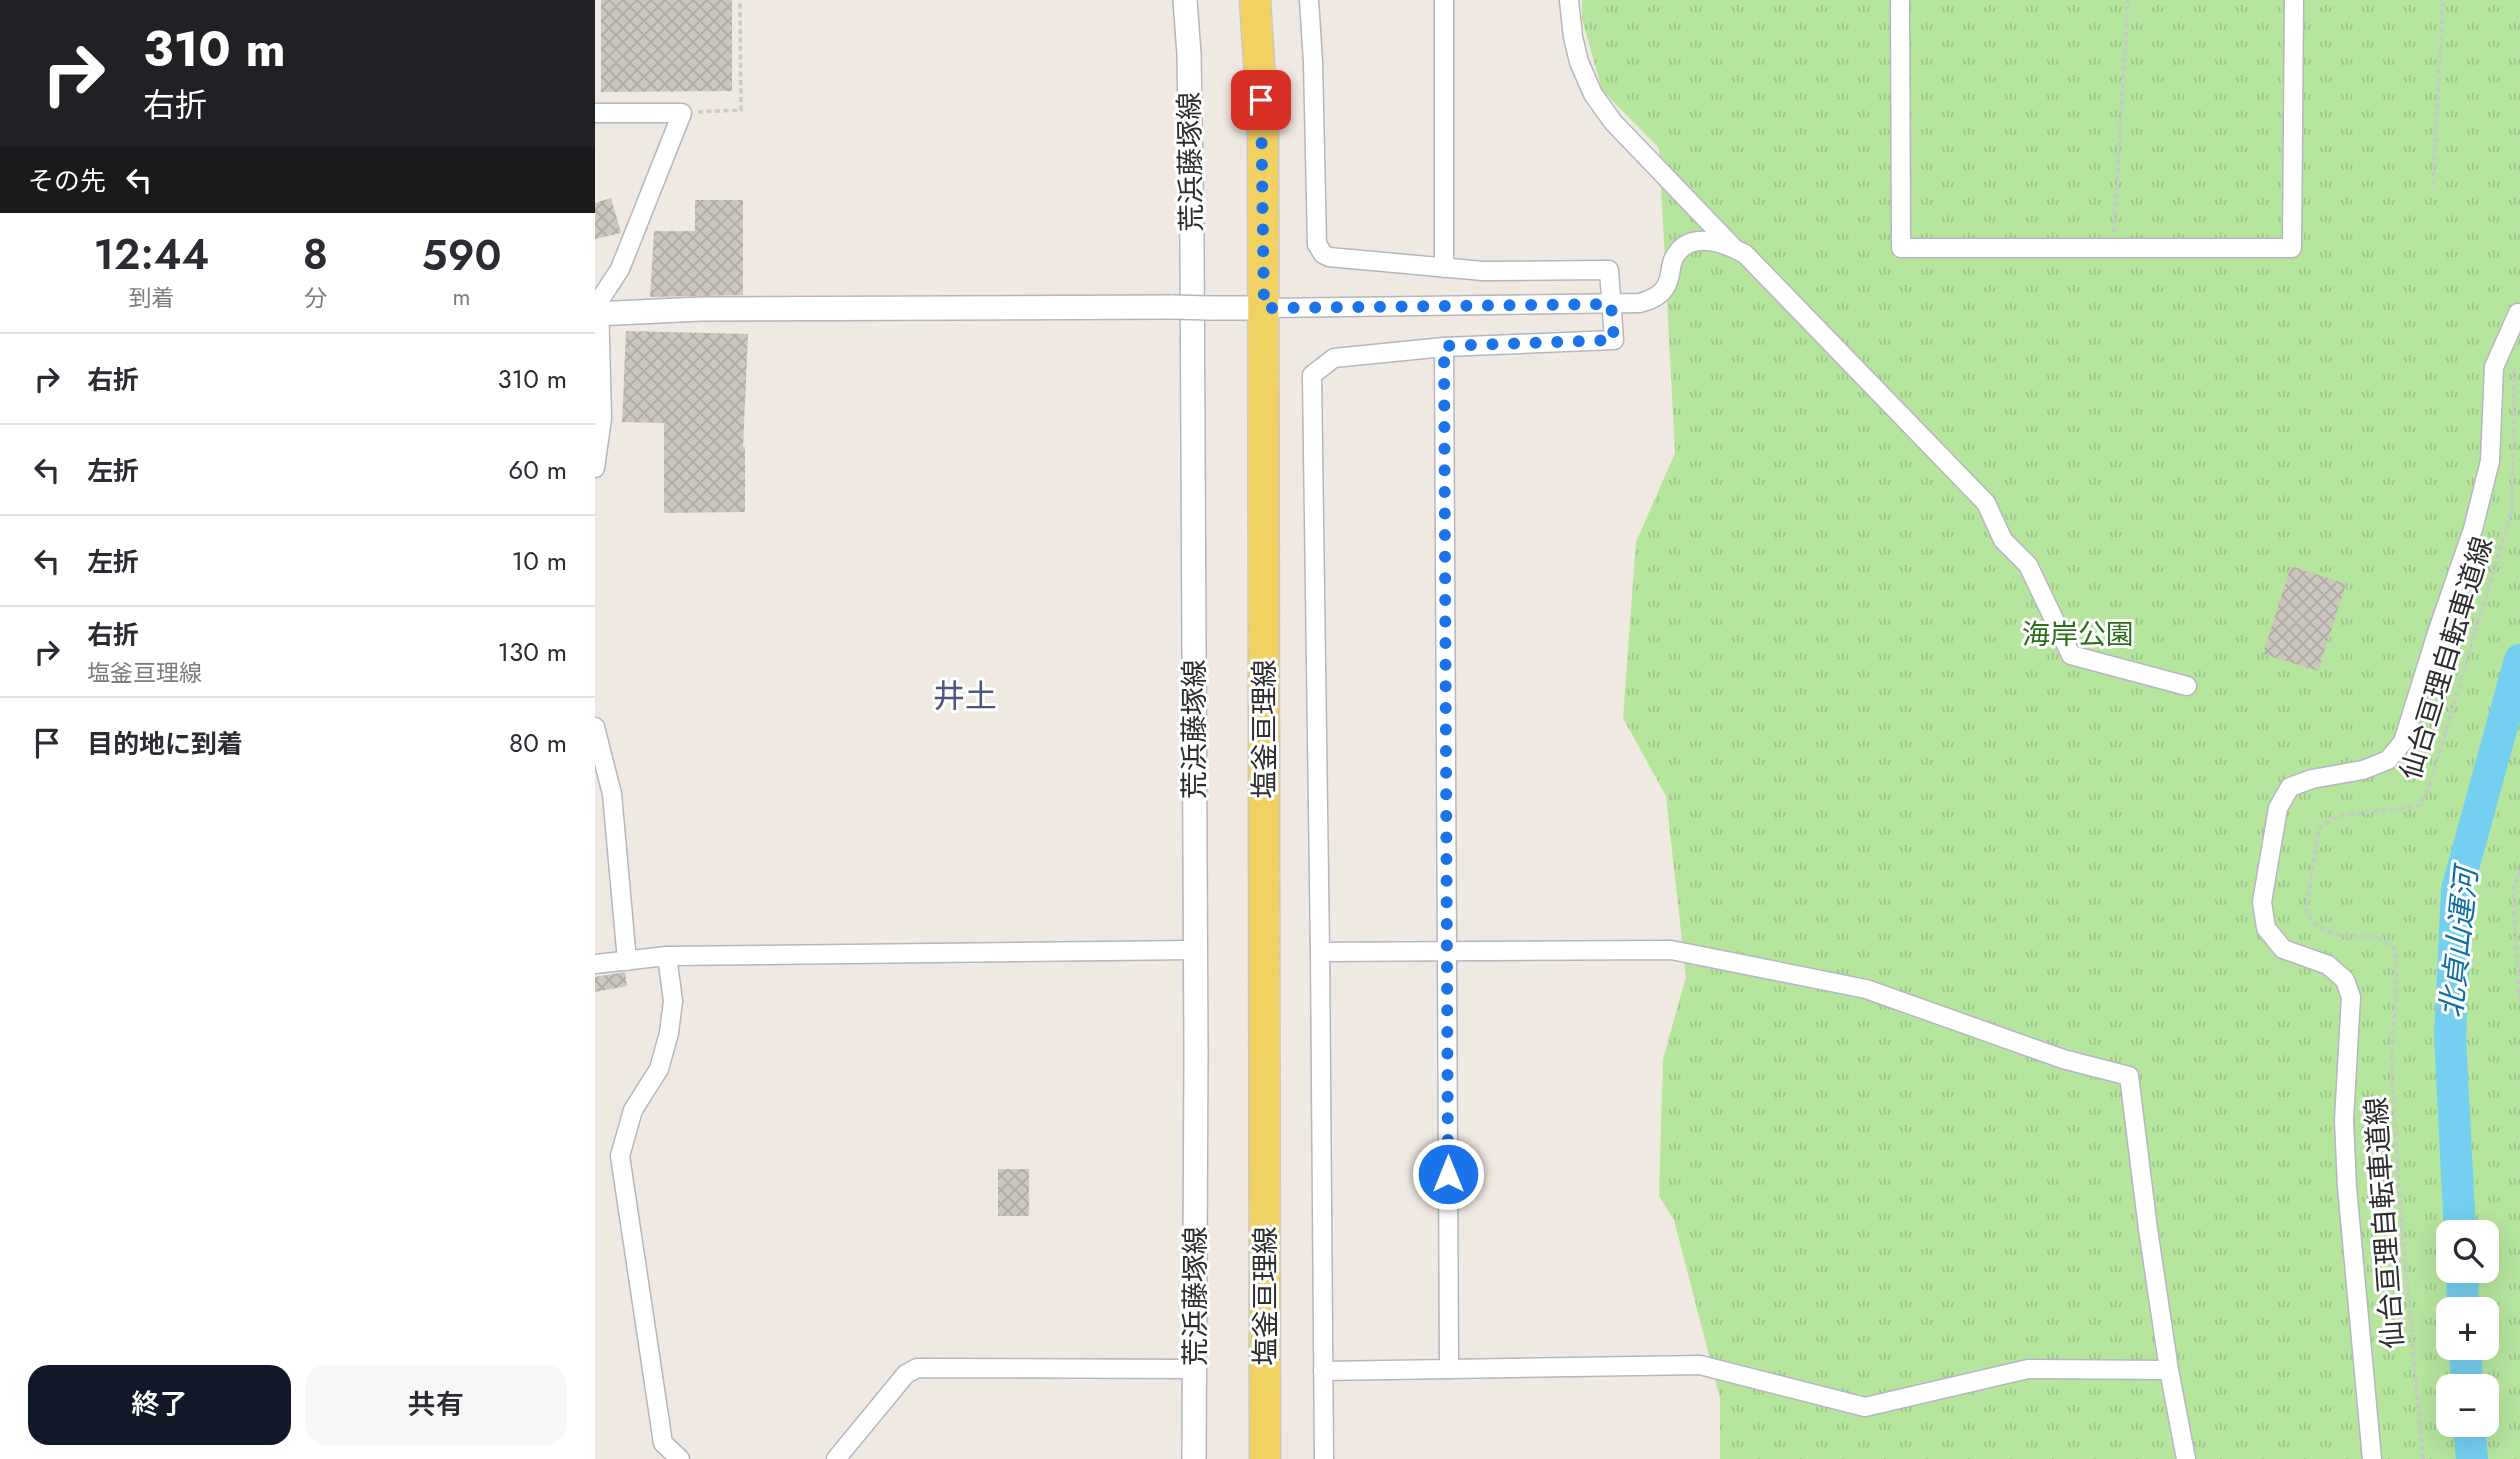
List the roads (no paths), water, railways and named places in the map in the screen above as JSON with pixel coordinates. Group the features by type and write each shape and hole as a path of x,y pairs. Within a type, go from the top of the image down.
{"main road":[{"name":"塩釜亘理線","path":"1255,0 1263,126 1265,1459"}],"street":[{"name":"荒浜藤塚線","path":"1185,0 1189,54 1192,258 1196,1054 1194,1459"},
{"path":"1309,0 1318,249 1322,254 1329,257 1483,271 1609,270 1614,340 1444,346 1334,358 1313,375 1324,1459"},
{"path":"1444,0 1444,268"},
{"path":"1569,0 1579,62 1593,94 1613,122 1734,248"},
{"path":"1900,0 1901,248 2292,248 2294,0"},
{"path":"595,113 682,113 620,269 599,301 597,314 602,418 595,468"},
{"path":"597,314 743,308 1264,308 1640,303 1655,298 1666,288 1672,261 1680,249 1709,240 1745,254 1986,503 2003,540 2028,565 2071,655 2187,686"},
{"path":"2372,1459 2347,1187 2344,1120 2351,997 2345,980 2328,965 2283,949 2266,928 2262,902 2278,808 2290,787 2312,779 2363,770 2388,760 2403,741 2473,529 2490,461 2494,367 2518,313"},
{"path":"1444,346 1449,1369"},
{"path":"595,727 612,794 628,961"},
{"path":"595,964 667,956 1195,950"},
{"path":"1320,952 1671,950 1866,989 2063,1059 2129,1076 2148,1229 2169,1370 2186,1459"},
{"path":"667,956 673,1001 669,1033 659,1069 633,1110 620,1156 663,1443 680,1459"},
{"path":"1323,1371 1700,1365 1865,1406 2028,1369 2169,1370"},
{"path":"836,1459 906,1374 917,1368 1194,1369"}],"waterway":[{"name":"北貞山運河","path":"2459,1220 2450,1036 2457,890 2520,660"},
{"name":"北貞山運河","path":"2462,1283 2463,1297"},
{"name":"北貞山運河","path":"2466,1360 2466,1374"},
{"name":"北貞山運河","path":"2470,1437 2472,1459"}],"district":[{"name":"井土","path":"965,696"}],"park label":[{"name":"海岸公園","path":"2078,634"}]}
